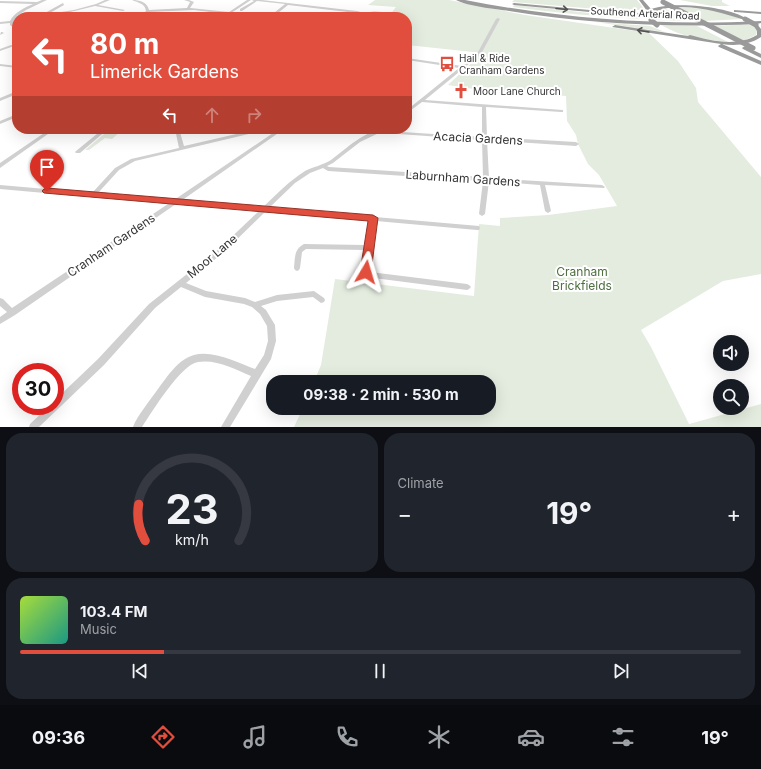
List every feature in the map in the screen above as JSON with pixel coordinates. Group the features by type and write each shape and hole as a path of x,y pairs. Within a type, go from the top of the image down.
{"highway":[{"path":"454,0 526,14 706,41 736,43 760,38 759,23 716,8"},
{"name":"Southend Arterial Road","path":"458,0 529,12 601,20 687,24 759,23"},
{"name":"Southend Arterial Road","path":"466,0 537,12 616,20 759,23"},
{"path":"481,0 637,14 666,4 697,5"},
{"path":"640,0 649,11 651,20 657,25 695,39"},
{"path":"677,0 716,8 761,13"},
{"path":"660,2 761,52"},
{"path":"660,2 761,56"},
{"path":"706,41 732,50 761,63"}],"street":[{"path":"21,12 45,0"},
{"path":"66,12 96,6 108,0"},
{"path":"134,0 146,5 148,11 188,9 210,12"},
{"path":"188,9 192,3 189,0"},
{"path":"234,12 248,0"},
{"path":"236,12 255,0 357,12"},
{"path":"0,2 38,3"},
{"path":"49,12 63,4"},
{"path":"277,12 287,4"},
{"path":"96,6 123,10"},
{"path":"373,12 380,12"},
{"path":"412,108 480,52 498,19"},
{"path":"0,23 11,22 12,26"},
{"path":"0,50 12,46"},
{"path":"412,60 462,67"},
{"path":"0,65 11,66"},
{"path":"0,100 12,94"},
{"path":"420,101 484,107 561,111"},
{"path":"482,214 486,179 484,107"},
{"path":"0,123 12,117"},
{"path":"0,166 45,134"},
{"path":"78,152 100,134"},
{"path":"179,134 182,148"},
{"path":"93,195 112,173 127,163 242,134"},
{"name":"Cranham Gardens","path":"0,321 275,134"},
{"name":"Moor Lane","path":"64,397 101,362 152,306 222,250 263,209 301,176 338,158 358,140 373,134"},
{"name":"Acacia Gardens","path":"412,134 576,144"},
{"name":"Laburnham Gardens","path":"324,166 328,169 602,187"},
{"path":"542,183 548,211"},
{"path":"0,187 477,228"},
{"path":"373,218 365,269 368,275 467,287"},
{"path":"297,268 299,251 304,246 369,248"},
{"path":"180,283 205,294 245,301 255,305 264,312 271,325 272,333 270,348 257,374 225,427"},
{"path":"255,305 277,298 314,294 321,300"},
{"path":"0,301 12,313"},
{"path":"137,427 178,370 189,360 196,358 215,359 257,374"},
{"name":"Moor Lane","path":"33,427 46,415"}],"green space":[{"name":"Cranham Brickfields","path":"375,0 449,0 525,15 649,33 678,61 696,88 698,102 761,177 761,274 723,281 641,330 689,424 721,415 749,415 749,407 761,404 761,427 294,427 300,415 496,415 496,375 317,375 321,365 335,279 474,296 479,224 500,226 500,218 548,215 617,206 599,175 588,164 578,144 576,135 567,121 566,96 480,90 448,85 482,53 412,46 412,12 392,12 396,7 368,5"},
{"path":"514,0 637,0 644,9 609,10 512,2"},
{"path":"680,0 722,0 722,2 730,6 712,6"},
{"path":"514,5 599,14 638,15 639,19 544,11 513,7"},
{"path":"673,5 700,6 743,19 704,21"},
{"path":"662,7 688,21 654,20 652,15 654,14 652,13"},
{"path":"595,22 650,26 665,32"},
{"path":"752,24 757,31 756,35 743,41 713,26"},
{"path":"661,25 697,26 728,42 702,39 685,35"},
{"path":"104,134 118,134 112,139 105,138 89,150 85,150"}],"place":[{"name":"Hail & Ride Cranham Gardens","path":"447,64"},
{"name":"Moor Lane Church","path":"461,91"}],"route":[{"path":"47,191 373,218 365,269 366,272"}]}
